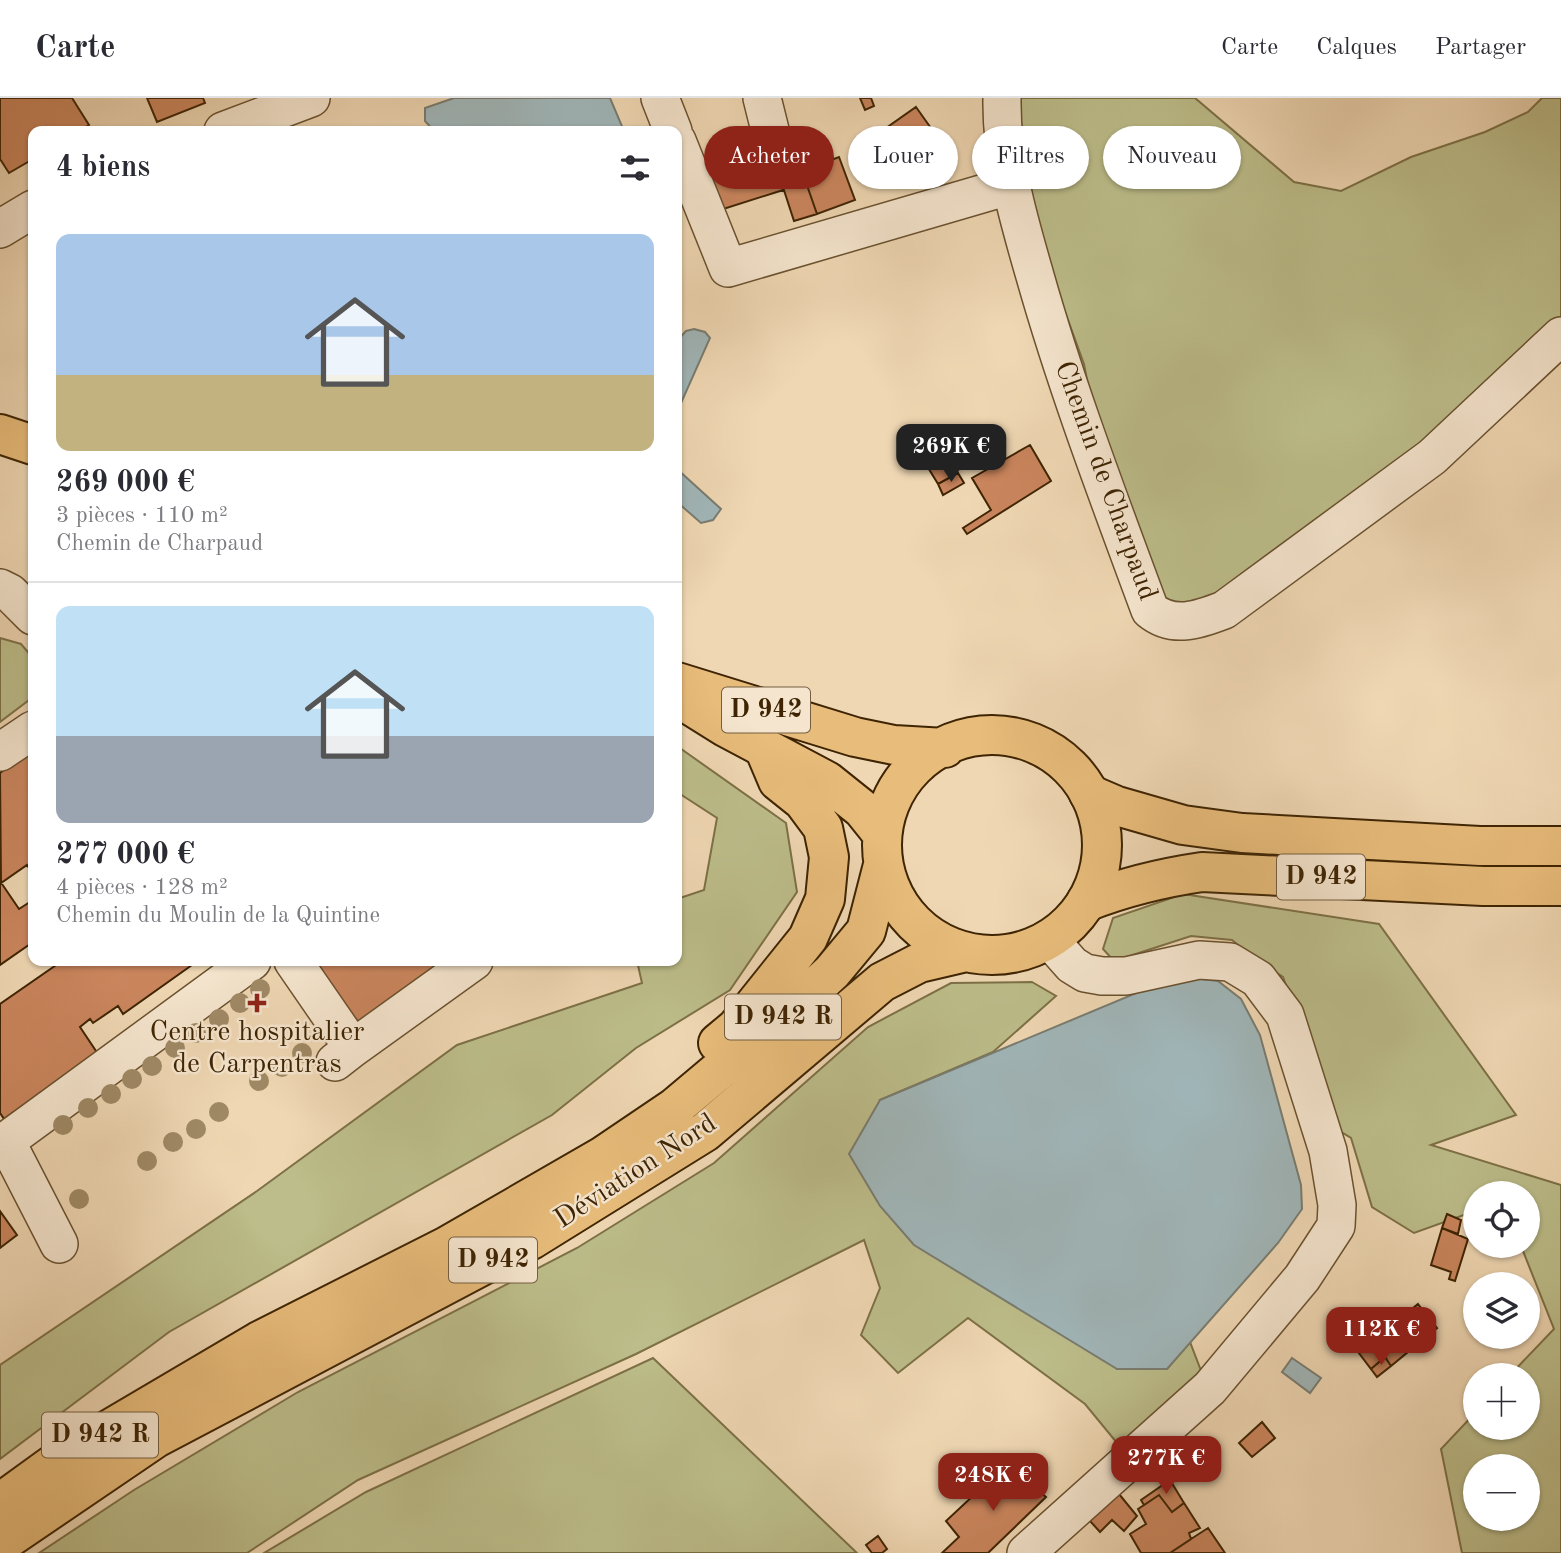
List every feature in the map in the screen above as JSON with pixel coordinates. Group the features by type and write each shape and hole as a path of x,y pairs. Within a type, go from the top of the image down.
{"main road":[{"name":"D 942","path":"682,684 855,737 894,745 945,747"},
{"name":"D 942","path":"682,700 827,781 862,809 882,850"},
{"path":"971,736 1010,736 1062,758 1089,794 1102,839 1099,872 1086,902 1072,920 1049,939 1034,947 1012,953 989,956 966,952 927,935 898,905 882,850 890,801 909,772 945,747 971,736"},
{"path":"692,1094 696,1061 736,1028 761,997 808,937 825,899 829,857 823,828 803,802 778,781 764,748"},
{"name":"D 942","path":"1089,794 1117,806 1183,825 1242,833 1480,846 1561,846"},
{"name":"Déviation Nord","path":"0,1503 69,1453 259,1341 447,1246 603,1156 674,1108 793,1008 832,972 866,931 882,850"},
{"name":"D 942","path":"1086,902 1128,886 1202,872 1483,886 1561,886"},
{"name":"Déviation Nord","path":"0,1544 156,1438 531,1240 705,1132 882,982 919,963 966,952"}],"street":[{"path":"233,126 273,105 311,98"},
{"path":"660,98 671,126"},
{"name":"Chemin de Charpaud","path":"1002,98 1004,154 1046,315 1074,402 1150,610 1160,619 1172,622 1199,620 1224,610 1432,457 1561,336"},
{"path":"682,153 728,268 995,190"},
{"path":"0,229 28,212"},
{"path":"0,589 10,593 28,611"},
{"path":"0,752 28,733"},
{"path":"1026,1553 1210,1388 1302,1278 1336,1226 1337,1205 1328,1151 1285,1015 1258,979 1230,962 1199,960 1126,976 1085,973 1072,965 1049,939"},
{"path":"60,1244 6,1141 244,966"},
{"path":"295,966 310,1006 343,1055 467,966"}],"green space":[{"path":"1011,98 1195,98 1228,126 1103,126 1103,189 1241,189 1241,137 1294,182 1341,191 1411,157 1485,132 1528,112 1542,98 1561,98 1561,327 1520,364 1206,612 1167,603 1155,581 1094,416 1084,364 1033,224 1027,189 1089,189 1089,126 1016,126"},
{"path":"0,638 21,644 28,652 28,701 0,722"},
{"path":"682,750 786,823 797,892 730,990 636,1048 552,1115 169,1332 0,1459 0,1365 257,1191 457,1045 642,983 638,966 682,966 682,897 704,890 717,818 682,795"},
{"path":"1183,894 1379,924 1516,1115 1431,1145 1561,1185 1561,1553 1462,1553 1441,1449 1463,1426 1463,1440 1540,1440 1540,1363 1521,1363 1535,1349 1540,1349 1540,1344 1554,1329 1540,1294 1540,1272 1531,1272 1526,1258 1540,1258 1540,1181 1463,1181 1463,1215 1414,1233 1372,1207 1351,1138 1338,1130 1283,977 1232,940 1191,936 1114,961 1103,949 1113,918"},
{"path":"1032,982 1056,996 993,1052 880,1100 1117,1369 1167,1369 1190,1342 1203,1376 1122,1449 1085,1404 968,1318 898,1373 861,1335 880,1288 864,1240 636,1354 358,1480 247,1553 39,1553 134,1490 298,1392 577,1248 714,1163 868,1027 951,983"},
{"path":"653,1358 857,1553 264,1553 366,1492"}],"water":[{"path":"454,98 610,98 622,126 430,126 425,121 425,108"},
{"path":"694,329 705,332 710,338 682,401 682,335"},
{"path":"682,474 721,509 713,520 701,523 682,506"},
{"path":"1177,976 1218,981 1241,999 1260,1035 1301,1185 1302,1209 1278,1243 1167,1369 1117,1369 914,1245 880,1206 849,1154 880,1100"},
{"path":"1292,1358 1321,1378 1310,1393 1282,1372"}],"building":[{"path":"0,98 72,98 89,125 28,126 28,162 9,173 0,159"},
{"path":"147,98 203,98 205,103 157,122"},
{"path":"860,98 871,98 874,106 865,110"},
{"path":"916,107 929,126 889,126"},
{"path":"839,157 848,181 848,189 851,189 855,200 817,214 808,189 834,189 834,159"},
{"path":"709,189 783,189 783,190 717,211"},
{"path":"784,189 808,189 817,214 794,221"},
{"path":"939,444 958,473 938,484 921,456"},
{"path":"1030,445 1051,481 967,534 963,528 991,510 972,478"},
{"path":"958,473 964,483 943,495 938,484"},
{"path":"28,753 28,866 1,883 0,773"},
{"path":"0,881 19,909 28,903 28,945 0,965"},
{"path":"55,966 191,966 123,1014 118,1006 93,1023 90,1019 80,1027 98,1054 4,1119 0,1113 0,1004"},
{"path":"313,966 451,966 366,1032"},
{"path":"0,1211 17,1235 0,1248"},
{"path":"1447,1214 1461,1220 1458,1234 1442,1228"},
{"path":"1442,1228 1463,1237 1463,1255 1455,1281 1449,1279 1451,1272 1431,1265"},
{"path":"1418,1304 1437,1328 1391,1366 1385,1357 1371,1369 1343,1332 1354,1324 1362,1327 1373,1341"},
{"path":"1343,1309 1354,1324 1343,1332 1332,1318"},
{"path":"1387,1314 1394,1324 1373,1341 1366,1332"},
{"path":"1385,1357 1391,1366 1377,1377 1371,1369"},
{"path":"1262,1422 1275,1438 1252,1457 1239,1443"},
{"path":"1007,1464 1046,1497 988,1553 942,1553 959,1537 946,1521"},
{"path":"1170,1480 1184,1503 1172,1512 1159,1495 1144,1505 1141,1500"},
{"path":"1119,1494 1137,1516 1124,1531 1112,1520 1100,1532 1081,1511"},
{"path":"1159,1495 1172,1512 1184,1503 1200,1528 1189,1533 1191,1539 1170,1553 1141,1553 1130,1534 1146,1524 1138,1509"},
{"path":"1208,1528 1225,1553 1170,1553 1191,1539"},
{"path":"878,1536 887,1549 882,1553 872,1553 866,1545"}],"place":[{"name":"Centre hospitalier de Carpentras","path":"257,1003"}]}
